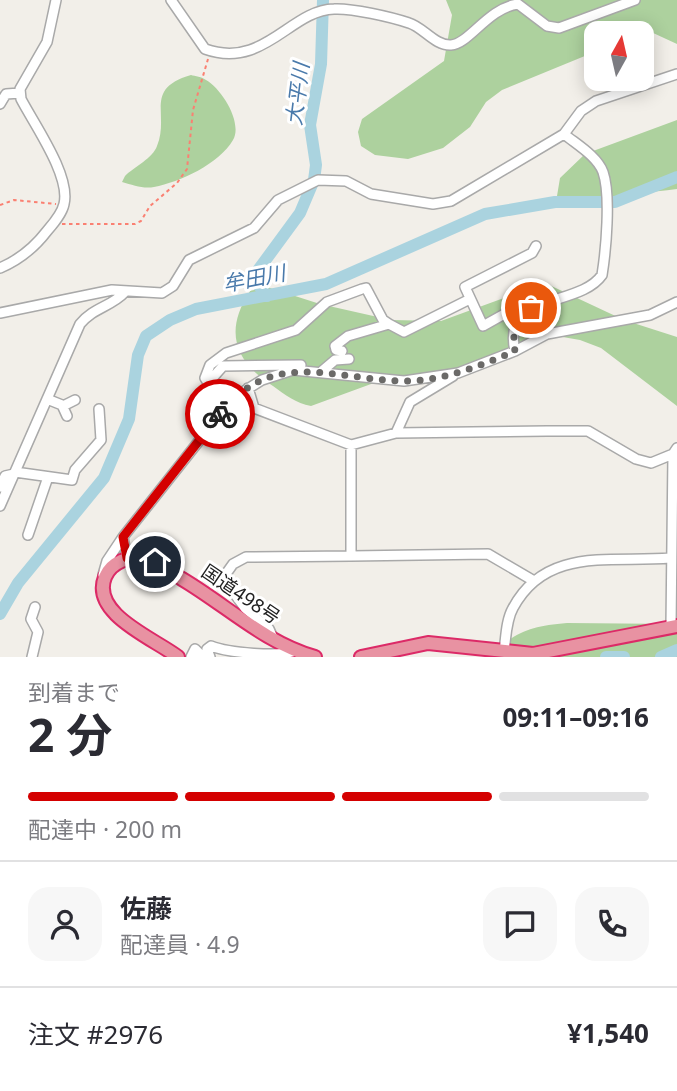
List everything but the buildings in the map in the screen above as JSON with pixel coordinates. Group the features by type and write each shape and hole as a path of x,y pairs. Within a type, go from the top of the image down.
{"highway":[{"path":"127,558 114,565 104,582 104,597 117,616 178,657"},
{"name":"国道498号","path":"127,558 155,562 274,640 295,651 315,657"},
{"path":"361,657 428,643 502,653 533,654 674,626"}],"street":[{"path":"20,93 47,42 56,0"},
{"path":"171,0 205,49 211,52 236,53 255,49 316,14 334,8 411,23 443,44 453,45 463,41 477,24 508,5 518,4 547,26 559,28 635,0"},
{"path":"0,313 112,290 162,293 173,286 189,260 254,228 278,200 317,180 346,181 372,194 443,203 458,199 505,167 565,134 581,111 596,101 677,74"},
{"path":"0,103 3,93 20,93"},
{"path":"0,268 16,261 54,223 64,205 65,193 61,173 20,93"},
{"path":"515,351 515,329 522,317 543,303 585,292 595,285 602,275 603,173 598,163 565,134"},
{"path":"536,246 532,253 465,287 483,326 531,299 543,303"},
{"path":"310,370 307,365 299,364 250,363 223,366 208,383 205,378 210,365 226,353 296,330 327,302 362,289 366,288 383,320 404,332 470,299"},
{"path":"0,506 80,324 91,311 118,300 125,292"},
{"path":"396,433 410,402 458,373 515,351 547,334 650,315 677,302"},
{"path":"342,351 336,350 335,346 339,340 389,324"},
{"path":"322,371 335,360 349,359"},
{"path":"104,582 104,566 123,537 233,398 248,388 275,375 310,370 404,381 458,373"},
{"path":"248,388 254,408 261,412 351,445 396,433 589,431 636,459 651,463 675,451 670,558 674,626"},
{"path":"47,400 63,406 75,400"},
{"path":"63,406 67,416"},
{"path":"0,487 5,476 15,473 72,480 75,470 102,440 99,409"},
{"path":"351,445 351,556"},
{"path":"28,535 48,477"},
{"path":"123,537 127,558"},
{"path":"274,640 269,629 245,608 223,578 233,564 246,557 488,554 534,581"},
{"path":"502,653 512,610 534,581 575,561 670,558"},
{"path":"32,657 38,632 31,619 35,607"},
{"path":"210,657 207,649 211,646 259,656 289,655 295,651"},
{"path":"191,657 195,649 203,657"}],"path":[{"path":"54,223 84,226 135,224 141,221 150,206 177,183 187,169 193,110 211,52"},
{"path":"0,205 14,200 64,205"}],"green space":[{"path":"446,0 677,0 677,44 654,33 654,21 584,21 584,56 502,90 486,102 470,127 443,148 408,159 375,155 361,146 358,132 362,119 444,61 452,15"},
{"path":"191,75 201,77 212,84 224,98 235,125 233,140 227,149 209,164 175,181 150,187 122,182 157,146 161,104 167,88"},
{"path":"677,120 677,189 587,205 557,196 560,178 585,154"},
{"path":"545,283 624,320 677,337 677,406 601,348 580,340 557,336 534,338 484,366 382,380 311,406 291,398 260,376 249,366 237,344 237,319 242,306 250,291 267,287 320,304 391,320 441,321"},
{"path":"567,623 677,624 677,657 488,657 515,636 533,628"}],"waterway":[{"name":"大平川","path":"267,296 255,281 256,273 300,213 314,180 316,165 310,125 321,64 323,0"},
{"name":"牟田川","path":"0,614 18,583 104,478 129,419 138,355 146,336 170,320 196,309 326,284 485,214 555,202 615,202 677,177"},
{"path":"661,657 677,650"},
{"path":"606,657 624,657"}],"way so far":[{"path":"220,414 233,398 248,388 262,380 293,370 318,370 404,381 458,373 515,351 515,329 531,308"}],"route":[{"path":"155,562 136,557 127,558 123,537 220,414"}]}
